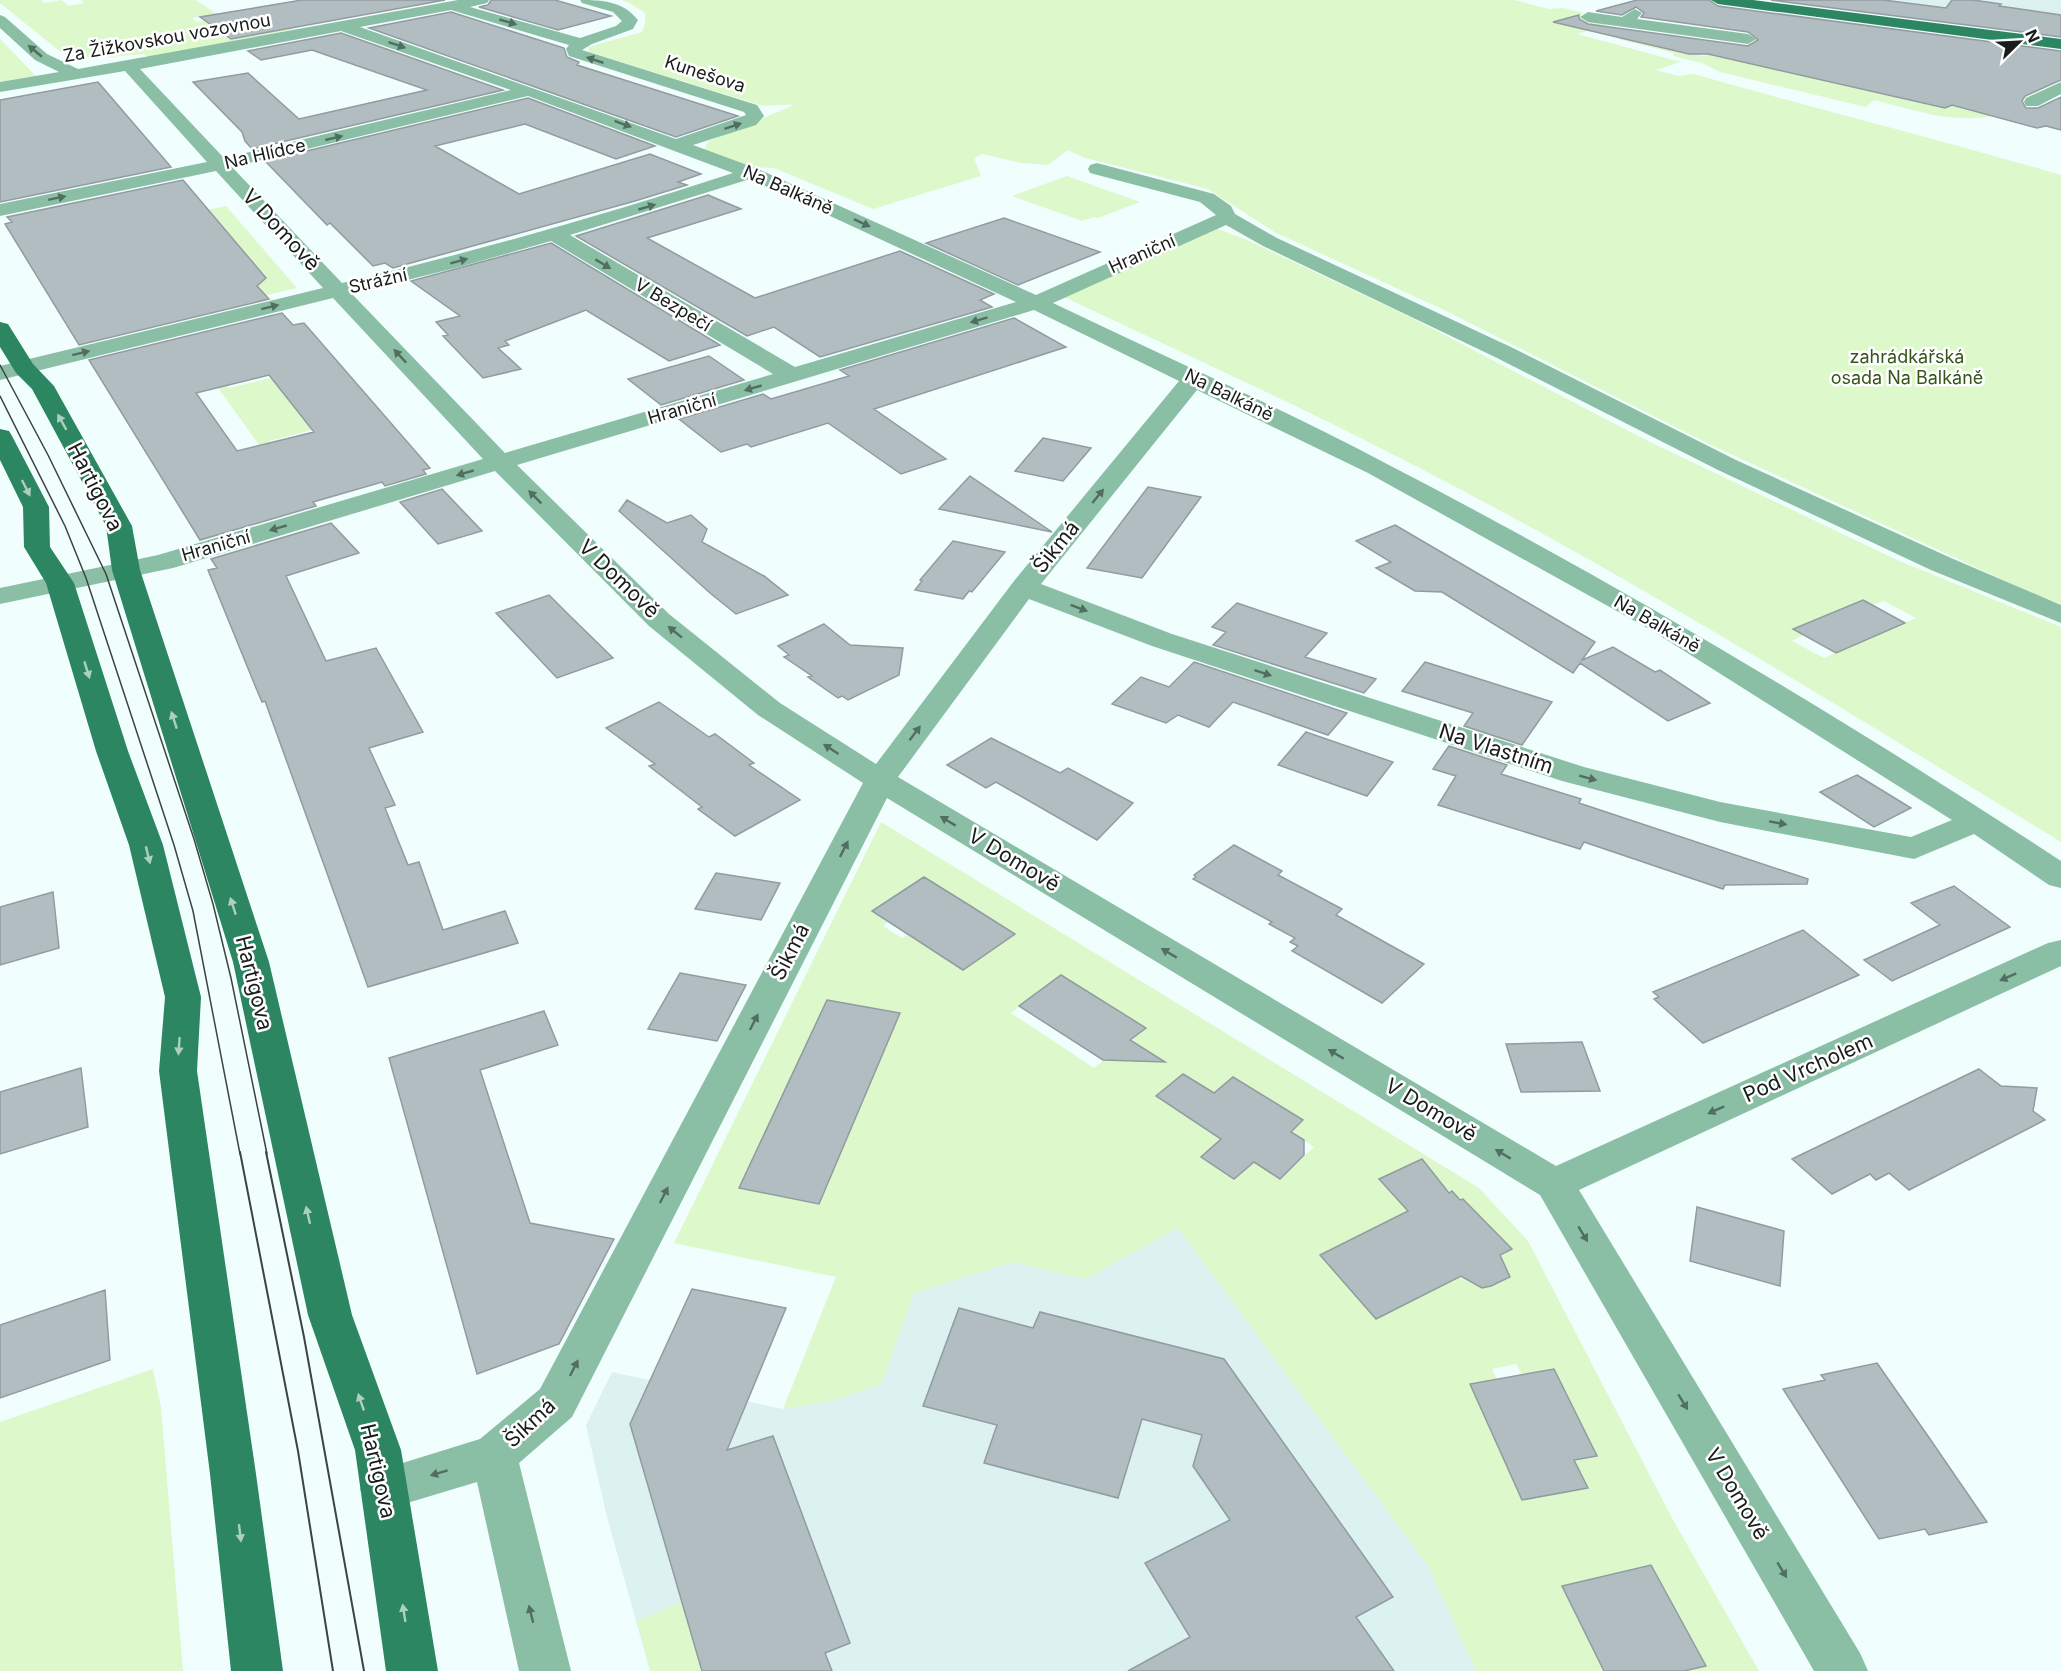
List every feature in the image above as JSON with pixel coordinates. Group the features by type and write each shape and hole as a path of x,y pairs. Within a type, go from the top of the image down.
{"main road":[{"path":"1718,0 2061,44"},
{"name":"Hartigova","path":"0,329 12,370 42,386 120,526 126,570 251,962 330,1315 378,1450 412,1671"},
{"path":"0,436 36,507 38,547 60,583 112,751 146,845 183,997 178,1071 233,1474 257,1671"}],"street":[{"name":"Za Žižkovskou vozovnou","path":"0,87 129,66 482,0"},
{"path":"452,6 580,43 619,32 628,26 630,20 626,13 606,4 587,0"},
{"path":"1588,17 1630,18 1748,39"},
{"path":"0,20 41,57 75,74"},
{"name":"Na Balkáně","path":"342,26 678,144 751,173 1036,303 1401,480 1660,624 1977,821 2061,877"},
{"name":"Kunešova","path":"580,43 574,49 575,53 751,109 755,116 750,121 678,144"},
{"name":"V Domově","path":"129,66 219,165 500,462 659,620 769,709 880,780 1554,1184 1842,1671"},
{"path":"2061,87 2032,102 2061,110"},
{"name":"Na Hlídce","path":"0,210 219,165 529,91"},
{"path":"1097,169 1207,198 1224,210 1227,217 1270,242 1505,353 1727,465 1941,564 2061,615"},
{"name":"Strážní","path":"12,370 456,262 657,204 751,173"},
{"name":"Hraniční","path":"0,596 163,562 1036,303 1227,217"},
{"name":"V Bezpečí","path":"553,234 793,376"},
{"name":"Šikmá","path":"384,1490 494,1456 556,1403 880,780 1024,587 1194,378"},
{"name":"Na Vlastním","path":"1024,587 1162,640 1573,774 1720,812 1914,848 1977,821"},
{"name":"Pod Vrcholem","path":"1554,1184 2061,952"},
{"path":"494,1456 545,1671"}],"shaded area":[{"path":"1763,0 2061,0 2061,35 2018,29 1993,29"},
{"path":"1178,1228 1429,1567 1476,1671 650,1671 607,1517 586,1425 612,1372 783,1409 831,1401 881,1384 914,1293 1013,1262 1085,1279"}],"green space":[{"path":"0,0 41,0 45,3 62,0 68,6 84,3 81,0 196,0 217,14 192,18 197,22 216,19 289,26 295,29 149,58 144,54 98,58 67,55 0,3"},
{"name":"zahrádkářská osada Na Balkáně","path":"621,0 1514,0 1549,9 1563,8 1584,13 1578,17 1608,23 1605,26 1577,34 1681,62 1656,70 1678,76 1694,74 2061,175 2061,604 2025,590 1707,443 1442,309 1276,233 1208,189 1085,158 1068,150 1048,165 1021,163 982,154 974,158 981,176 873,209 774,168 745,167 703,151 709,141 794,105 760,105 589,52 588,47 642,32 645,13"},
{"path":"1744,35 2045,88 2024,98 1745,62 1945,108 1962,99 2004,112 1989,116 1956,118 1874,100 1866,107 1720,72 1702,63 1673,56 1674,53 1618,39 1625,36 1634,41 1704,56 1715,51 1744,51 1750,40"},
{"path":"0,39 36,76 0,82"},
{"path":"1067,176 1140,202 1098,218 1082,221 1012,196"},
{"path":"226,206 297,288 212,308 104,231","holes":["213,215 244,252 222,256"]},
{"path":"1213,227 1247,240 1410,317 1644,439 1895,559 2061,627 2061,842 1733,643 1483,501 1314,415 1062,296","holes":["1884,601 1916,618 1824,658 1792,641 1803,635 1794,630"]},
{"path":"271,378 312,430 269,441 274,449 264,452 214,382 224,380 229,388"},
{"path":"881,822 1479,1188 1528,1241 1672,1518 1759,1671 1684,1671 1706,1665 1651,1565 1562,1586 1604,1671 1476,1671 1429,1567 1178,1228 1085,1279 1013,1262 914,1293 881,1384 831,1401 783,1409 836,1277 674,1243","holes":["924,877 1014,934 963,970 907,935 902,938 883,926 888,922 873,911","1061,975 1146,1028 1130,1040 1138,1045 1140,1053 1125,1060 1109,1056 1094,1068 1011,1013","1183,1074 1214,1093 1233,1077 1303,1120 1291,1132 1314,1147 1280,1178 1254,1162 1234,1179 1201,1157 1221,1139 1156,1096","813,1088 865,1097 819,1204 740,1188","1422,1159 1420,1162 1511,1249 1497,1257 1505,1265 1508,1273 1497,1283 1482,1288 1465,1273 1376,1319 1321,1255 1408,1211 1379,1179","1516,1364 1522,1375 1554,1369 1597,1456 1574,1460 1587,1488 1522,1500 1470,1384 1497,1379 1492,1369"]},
{"path":"153,1369 161,1407 183,1671 0,1671 0,1422"},
{"path":"681,1602 702,1671 650,1671 637,1621"}],"building":[{"path":"302,0 445,0 231,39 200,17"},
{"path":"491,0 555,0 611,16 558,30 479,7 488,5"},
{"path":"1637,0 1709,0 1718,6 2061,51 2061,80 2025,96 2022,101 2026,108 2038,108 2061,97 2061,130 2046,126 2037,128 1952,105 1945,108 1708,54 1689,54 1553,22 1579,15 1579,19 1588,24 1748,46 1758,40 1748,32 1641,17 1644,13 1636,7 1622,15 1596,11"},
{"path":"1771,0 1883,0 1946,8 1952,0 1973,0 2061,15 2061,37"},
{"path":"451,12 564,48 567,57 579,62 577,65 738,116 676,137 369,28"},
{"path":"341,33 503,90 252,149 245,141 242,132 193,82 248,73 299,119 427,90 312,50 261,60 248,51"},
{"path":"98,82 171,167 0,202 0,100"},
{"path":"528,98 655,146 616,159 525,124 435,146 519,194 650,154 701,174 678,182 687,185 635,201 393,268 385,263 373,266 330,223 327,225 265,161"},
{"path":"183,180 266,278 257,286 269,299 79,345 5,224 12,222 7,217"},
{"path":"708,195 741,209 647,238 755,298 900,251 994,294 980,300 992,307 820,357 774,327 747,336 576,236"},
{"path":"1004,218 1100,252 1018,285 926,243"},
{"path":"551,243 720,345 669,361 586,310 505,341 509,345 498,348 521,369 483,378 443,336 448,335 436,322 460,316 411,281"},
{"path":"282,313 293,325 304,323 430,468 423,470 426,474 385,486 382,482 313,502 316,506 200,540 89,360","holes":["269,375 314,432 237,451 196,393"]},
{"path":"1014,318 1066,347 874,409 946,459 901,474 828,423 751,447 747,444 721,452 679,419 763,394 771,399 849,376 840,370"},
{"path":"709,356 744,380 661,405 628,379"},
{"path":"1043,438 1091,448 1063,481 1015,471"},
{"path":"970,476 1052,532 939,509"},
{"path":"1148,487 1201,497 1142,578 1087,568"},
{"path":"442,489 482,531 438,544 400,502"},
{"path":"627,500 667,523 691,515 707,529 702,542 764,576 788,595 736,614 619,511"},
{"path":"331,523 359,553 286,576 326,661 376,648 423,732 369,748 395,805 385,808 408,865 419,862 443,930 505,911 518,943 368,987 265,701 262,702 208,570 217,568 211,559"},
{"path":"1395,525 1595,642 1582,660 1613,647 1655,672 1660,670 1710,703 1668,721 1580,663 1573,673 1442,592 1415,591 1376,568 1391,562 1356,541"},
{"path":"953,541 1005,552 972,592 969,591 963,599 915,590 922,581 920,580"},
{"path":"549,595 613,658 557,678 496,613"},
{"path":"1863,600 1905,623 1836,653 1793,629"},
{"path":"1237,603 1327,633 1305,657 1376,679 1364,693 1213,645 1226,632 1212,627"},
{"path":"824,624 850,645 903,648 899,675 848,700 842,696 838,698 784,657 789,655 778,646"},
{"path":"1194,662 1347,713 1328,735 1233,702 1209,727 1178,715 1166,723 1112,704 1141,677 1169,687"},
{"path":"1425,662 1552,702 1522,745 1464,726 1473,713 1402,691"},
{"path":"659,702 709,737 715,734 754,763 749,765 800,800 735,836 698,809 702,807 649,766 655,764 606,728"},
{"path":"1306,732 1393,762 1367,796 1278,765"},
{"path":"991,738 1060,773 1068,768 1133,803 1097,840 996,782 986,788 947,765"},
{"path":"1449,746 1507,765 1501,774 1581,799 1579,803 1808,879 1807,884 1725,885 1723,889 1584,842 1580,849 1438,805 1456,776 1433,769"},
{"path":"1857,775 1911,808 1874,827 1820,792"},
{"path":"1234,845 1282,871 1278,875 1342,909 1336,915 1424,964 1382,1003 1292,951 1298,946 1290,942 1295,938 1269,924 1272,922 1193,879 1196,877 1194,875"},
{"path":"716,873 780,883 761,920 695,909"},
{"path":"924,877 1015,934 963,970 872,911"},
{"path":"1954,886 2010,927 1892,981 1864,960 1940,925 1911,903"},
{"path":"53,892 59,948 0,965 0,907"},
{"path":"1803,930 1859,975 1703,1043 1654,999 1659,997 1653,992"},
{"path":"680,973 746,985 717,1041 648,1029"},
{"path":"1061,975 1146,1028 1130,1040 1165,1062 1103,1060 1019,1006"},
{"path":"827,1000 900,1013 819,1204 739,1188"},
{"path":"544,1011 558,1045 480,1070 530,1223 614,1239 559,1344 477,1374 389,1058"},
{"path":"1582,1042 1600,1091 1521,1092 1506,1044"},
{"path":"81,1068 88,1127 0,1154 0,1092"},
{"path":"1979,1069 2001,1086 2037,1088 2033,1111 2045,1120 1909,1190 1889,1173 1876,1180 1870,1174 1832,1194 1792,1159"},
{"path":"1183,1074 1214,1093 1233,1077 1303,1120 1291,1132 1304,1140 1304,1155 1280,1179 1254,1162 1234,1179 1201,1157 1221,1139 1156,1096"},
{"path":"1422,1159 1449,1193 1452,1191 1460,1200 1463,1199 1512,1249 1500,1255 1510,1277 1482,1288 1461,1276 1376,1319 1320,1255 1408,1211 1379,1179"},
{"path":"1697,1207 1784,1231 1780,1286 1690,1261"},
{"path":"692,1289 786,1308 727,1450 773,1436 850,1643 825,1653 832,1671 702,1671 630,1424"},
{"path":"105,1290 110,1360 0,1398 0,1325"},
{"path":"959,1308 1033,1328 1040,1312 1224,1359 1393,1597 1356,1617 1394,1671 1128,1671 1190,1637 1145,1563 1230,1520 1193,1466 1202,1435 1142,1419 1118,1498 984,1463 997,1425 923,1406"},
{"path":"1877,1363 1987,1522 1929,1535 1925,1529 1879,1539 1783,1389 1825,1380 1821,1375"},
{"path":"1554,1369 1597,1456 1574,1460 1588,1488 1522,1500 1470,1384"},
{"path":"1651,1565 1706,1666 1684,1671 1604,1671 1562,1586"}],"tram line":[{"path":"0,365 48,455 106,574 194,839 213,904 231,978 267,1154"},
{"path":"0,396 65,526 86,578 174,845 193,911 240,1154"},
{"path":"240,1152 298,1451 333,1671"},
{"path":"266,1152 304,1337 364,1671"}]}
